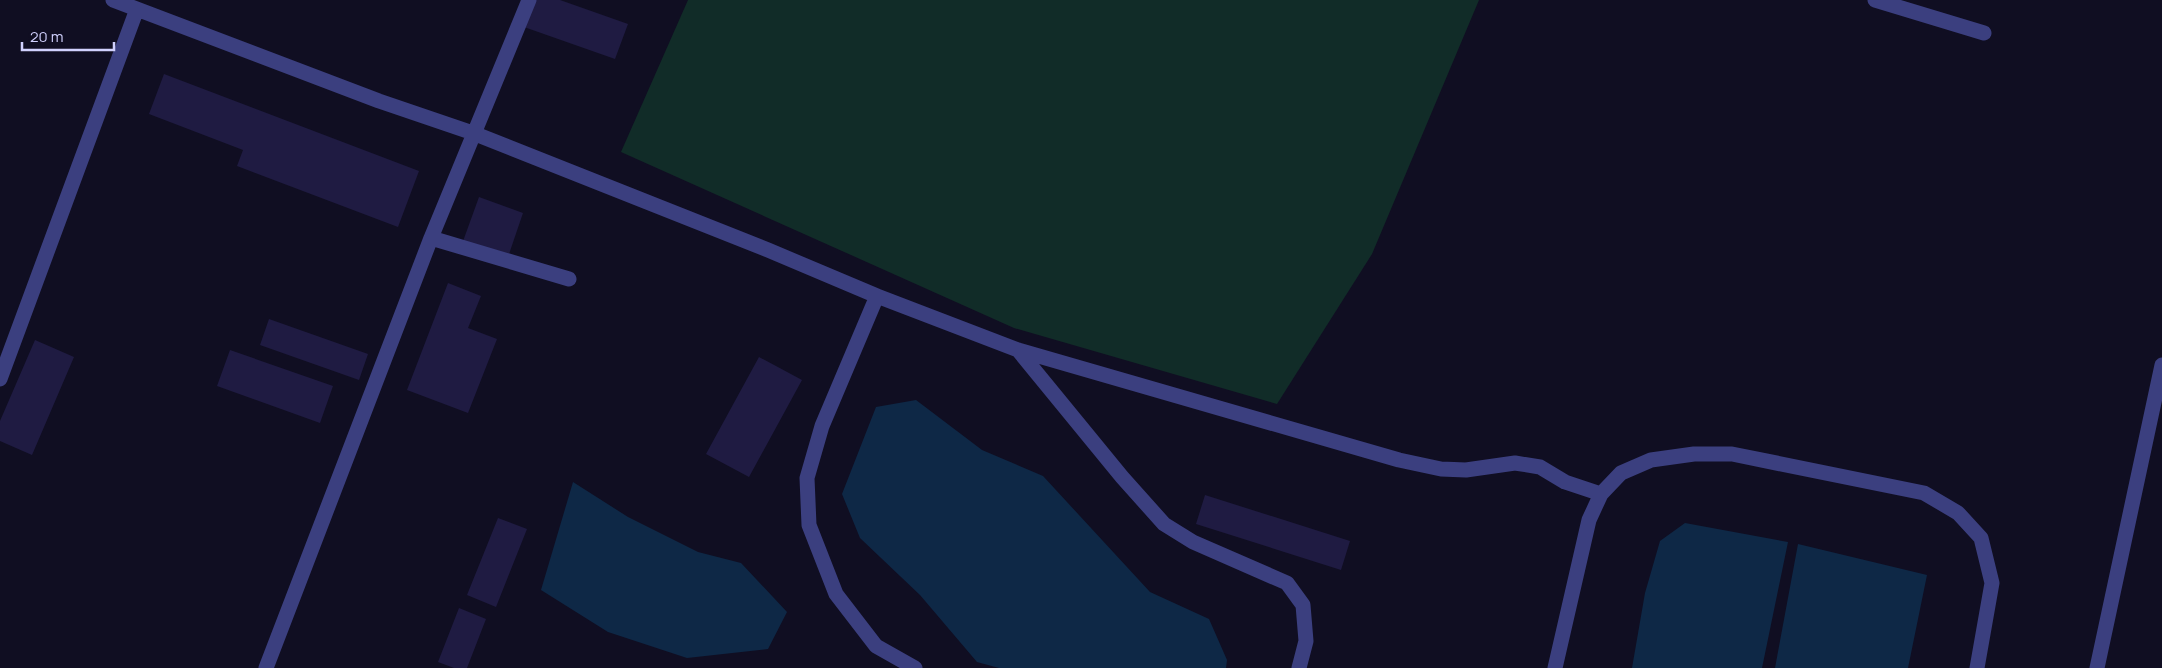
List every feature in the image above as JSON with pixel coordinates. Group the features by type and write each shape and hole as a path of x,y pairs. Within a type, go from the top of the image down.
{"street":[{"path":"113,0 378,101 473,133 768,250 877,296 1018,350 1399,460 1441,469 1466,470 1515,463 1540,468 1565,482 1601,494"},
{"path":"266,668 473,133 528,0"},
{"path":"1875,0 1984,33"},
{"path":"0,378 137,9"},
{"path":"432,238 569,279"},
{"path":"877,296 822,426 807,478 809,525 836,594 876,646 915,668"},
{"path":"1018,350 1122,477 1164,524 1193,542 1286,583 1303,605 1306,641 1298,668"},
{"path":"2097,668 2162,364"},
{"path":"1555,668 1589,520 1601,494 1622,473 1651,460 1694,454 1732,454 1924,493 1958,513 1981,538 1992,583 1977,668"}],"green space":[{"path":"688,0 1479,0 1372,254 1277,404 1014,328 621,152"}],"water":[{"path":"916,400 982,450 1043,476 1150,592 1209,619 1227,660 1226,668 999,668 977,662 920,595 860,538 842,494 876,407"},
{"path":"573,482 628,517 698,552 741,563 787,612 768,649 687,658 608,632 541,590"},
{"path":"1685,523 1788,542 1762,668 1632,668 1645,593 1660,541"},
{"path":"1798,544 1927,575 1908,668 1775,668"}],"building":[{"path":"534,0 560,0 628,24 615,59 524,27"},
{"path":"164,74 419,171 398,227 237,166 243,150 149,114"},
{"path":"479,197 523,213 507,260 462,244"},
{"path":"448,283 481,296 468,328 497,339 468,413 407,390"},
{"path":"269,319 368,354 359,380 260,345"},
{"path":"35,340 74,357 32,455 0,441 0,421"},
{"path":"230,350 333,386 320,423 217,386"},
{"path":"759,357 802,380 749,477 706,454"},
{"path":"1205,495 1350,541 1341,570 1196,524"},
{"path":"498,518 527,529 496,607 467,595"},
{"path":"459,608 486,619 467,668 454,668 438,662"}]}
